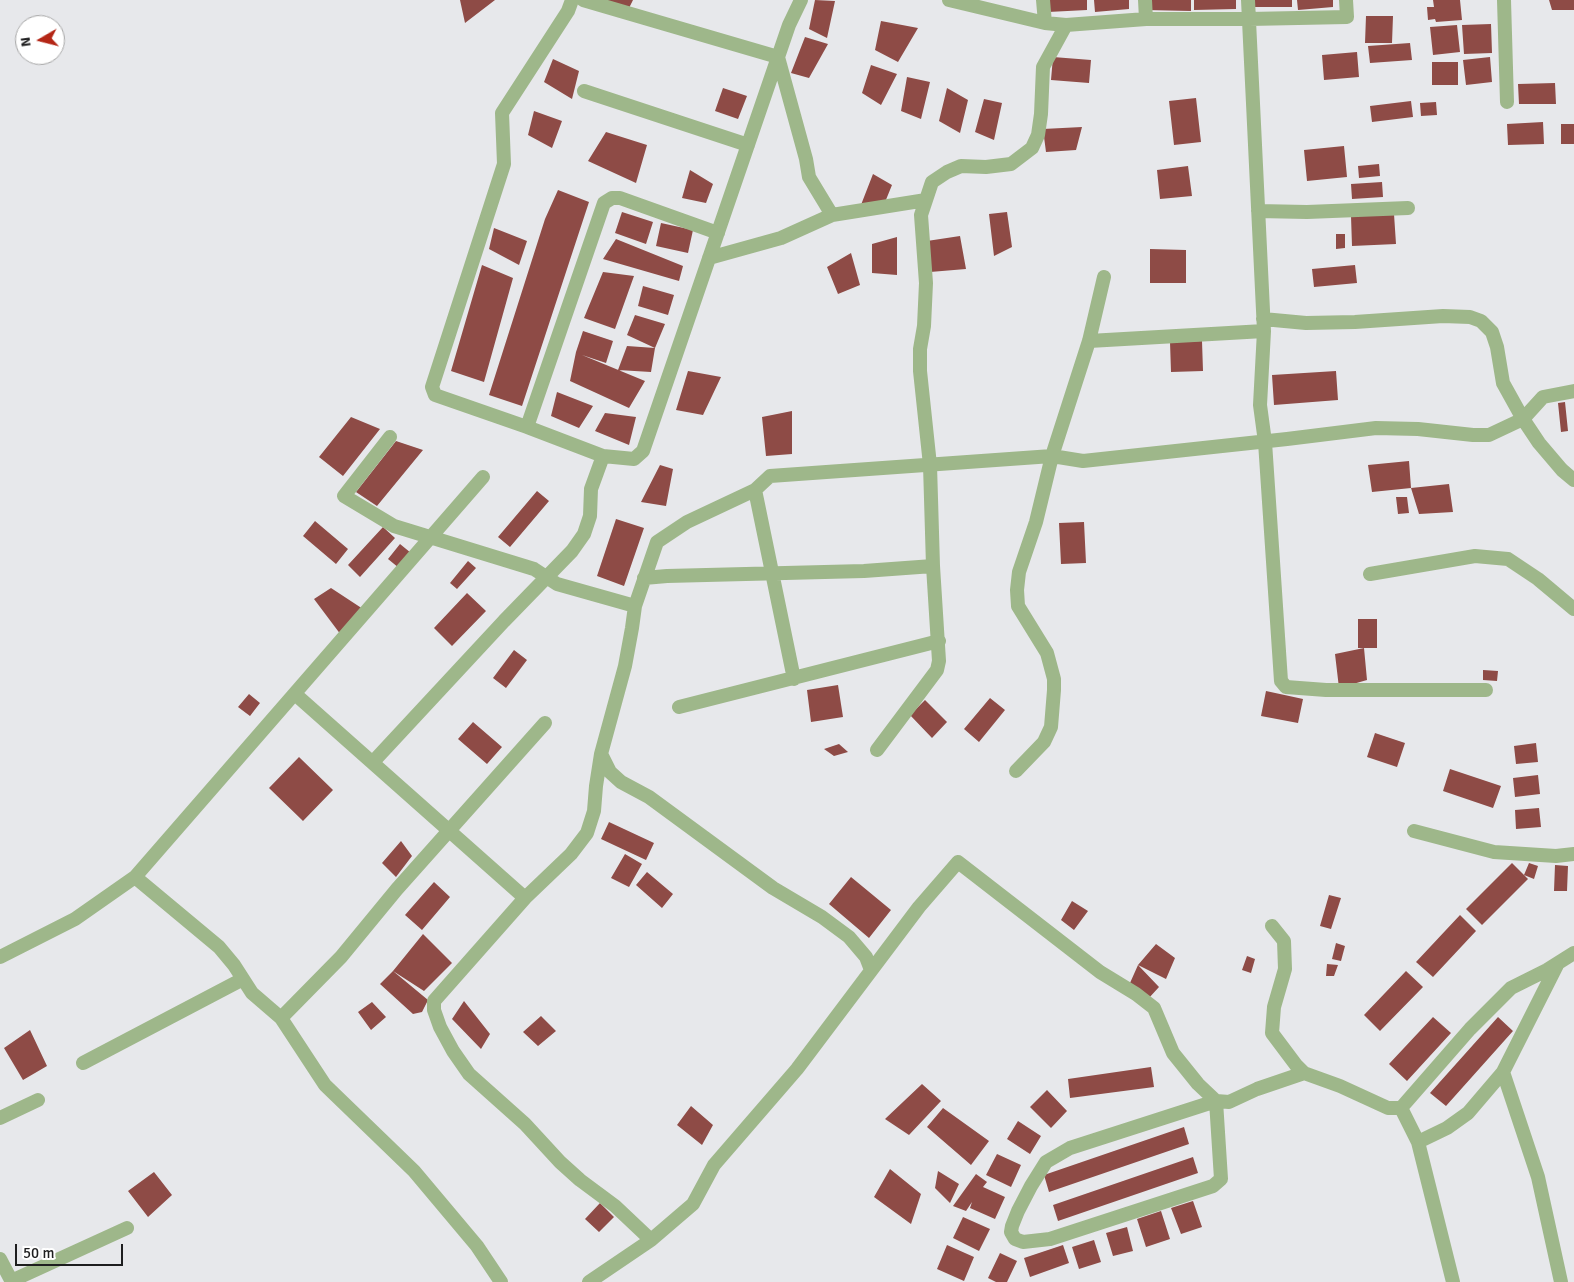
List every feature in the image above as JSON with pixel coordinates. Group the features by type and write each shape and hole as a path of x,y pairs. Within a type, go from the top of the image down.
{"street":[{"path":"572,0 568,11 502,113 504,164 432,387 435,395 603,456 634,459 643,450 789,25 800,0"},
{"path":"583,0 778,57"},
{"path":"949,0 1045,23 1066,24 1146,19 1347,17 1346,0"},
{"path":"1043,0 1045,23"},
{"path":"1145,0 1146,19"},
{"path":"1248,0 1264,325 1260,405 1265,442 1281,681 1286,687 1326,690 1486,690"},
{"path":"1504,0 1507,102"},
{"path":"877,750 937,670 939,661 933,566 930,465 920,364 926,283 921,215 932,182 947,172 961,166 986,167 1011,164 1032,148 1038,134 1041,114 1043,68 1066,24"},
{"path":"778,57 806,160 808,177 832,216"},
{"path":"584,91 748,145"},
{"path":"527,427 604,203 612,198 620,198 718,233"},
{"path":"710,258 780,238 832,216 926,200"},
{"path":"1258,211 1307,212 1408,208"},
{"path":"1016,771 1044,742 1051,727 1054,709 1054,679 1047,653 1018,606 1019,572 1036,522 1052,456 1089,341 1104,277"},
{"path":"1089,341 1264,325 1355,322 1443,316 1470,317 1481,322 1492,332 1504,383 1523,419 1562,470 1574,480"},
{"path":"651,1240 615,1206 580,1180 560,1162 525,1124 469,1074 453,1050 437,1018 434,1010 434,1001 525,898 571,854 587,833 594,811 602,754 625,666 635,606 657,542 687,522 755,490 770,476 1052,456 1083,461 1376,428 1418,429 1489,435 1523,419 1543,397 1574,391"},
{"path":"390,437 344,496 394,526 534,569 557,584 635,606"},
{"path":"373,762 546,577 572,552 584,534 590,516 591,489 603,456"},
{"path":"0,956 75,919 135,877 483,477"},
{"path":"755,490 794,679"},
{"path":"1370,574 1475,556 1508,559 1538,579 1574,609"},
{"path":"644,578 864,571 933,566"},
{"path":"679,707 939,641"},
{"path":"295,694 525,898"},
{"path":"281,1018 341,957 397,889 451,831 545,723"},
{"path":"602,754 610,772 621,782 649,797 773,888 822,917 849,937 866,957 871,970"},
{"path":"1414,831 1494,852 1556,856 1574,854"},
{"path":"589,1282 651,1240 693,1204 714,1164 797,1069 919,907 958,862 1100,972 1136,994 1154,1008 1173,1054 1198,1084 1216,1101 1221,1179 1213,1186 1050,1239 1023,1242 1015,1239 1011,1232 1015,1219 1031,1186 1046,1162 1070,1148 1216,1101 1229,1102 1304,1073"},
{"path":"135,877 220,947 252,994 281,1018 325,1085 414,1171 477,1246 501,1282"},
{"path":"1272,926 1284,942 1285,969 1274,1007 1272,1033 1290,1058 1304,1073 1340,1086 1388,1108 1401,1108 1470,1029 1511,988 1547,970 1574,953"},
{"path":"1418,1142 1447,1128 1468,1112 1503,1072 1558,963"},
{"path":"83,1063 243,979"},
{"path":"1503,1072 1538,1177 1561,1282"},
{"path":"0,1118 38,1100"},
{"path":"1401,1108 1418,1142 1453,1282"},
{"path":"0,1259 12,1281 128,1228"}],"building":[{"path":"460,0 495,0 465,23"},
{"path":"602,0 633,0 627,12"},
{"path":"815,0 835,1 827,38 809,29"},
{"path":"1048,0 1087,0 1087,10 1048,12"},
{"path":"1094,0 1129,0 1129,9 1095,12"},
{"path":"1146,0 1191,0 1191,11 1146,10"},
{"path":"1194,0 1236,0 1236,9 1194,10"},
{"path":"1253,0 1292,0 1292,7 1253,7"},
{"path":"1297,0 1333,0 1333,7 1298,10"},
{"path":"1433,0 1460,0 1462,20 1436,22 1435,19 1428,20 1427,7 1434,7"},
{"path":"1549,0 1574,0 1574,10 1552,10"},
{"path":"1366,16 1393,16 1392,43 1365,43"},
{"path":"881,21 918,28 898,62 875,50"},
{"path":"1491,24 1492,53 1464,54 1462,25"},
{"path":"1457,25 1460,52 1433,55 1430,27"},
{"path":"805,37 828,44 809,78 791,73"},
{"path":"1410,43 1412,60 1370,63 1368,46"},
{"path":"1357,52 1359,77 1324,80 1322,55"},
{"path":"1053,57 1091,60 1089,83 1051,80"},
{"path":"1490,57 1492,82 1466,85 1463,60"},
{"path":"553,59 579,71 572,99 544,82"},
{"path":"1432,62 1458,62 1458,85 1432,85"},
{"path":"871,65 897,74 881,105 862,93"},
{"path":"907,77 930,82 921,119 901,111"},
{"path":"1555,83 1556,104 1519,104 1518,84"},
{"path":"723,88 747,96 738,119 715,111"},
{"path":"947,88 968,100 960,133 939,121"},
{"path":"1196,98 1201,142 1174,145 1169,101"},
{"path":"984,99 1002,103 994,140 975,132"},
{"path":"1411,101 1413,117 1372,122 1370,106"},
{"path":"1436,102 1437,115 1421,116 1420,103"},
{"path":"534,111 562,121 552,148 528,135"},
{"path":"1543,122 1544,144 1508,145 1507,124"},
{"path":"1561,124 1574,124 1574,144 1561,144"},
{"path":"1082,127 1076,150 1046,152 1043,129"},
{"path":"606,132 647,145 636,183 588,161"},
{"path":"1344,146 1347,177 1307,181 1304,150"},
{"path":"1379,164 1380,176 1359,178 1358,166"},
{"path":"1188,166 1192,196 1160,199 1157,170"},
{"path":"690,170 713,184 706,203 682,198"},
{"path":"873,174 892,185 881,212 859,210"},
{"path":"1382,182 1383,197 1352,199 1351,184"},
{"path":"558,190 589,202 522,406 489,395 545,219"},
{"path":"622,212 653,222 646,244 615,233"},
{"path":"1007,212 1012,247 994,256 989,214"},
{"path":"1394,214 1396,244 1352,246 1351,216"},
{"path":"661,223 693,230 688,253 656,246"},
{"path":"494,228 527,241 519,265 489,249"},
{"path":"1336,234 1345,234 1345,248 1336,249"},
{"path":"960,236 966,269 930,272 927,241"},
{"path":"897,237 897,275 872,273 872,244"},
{"path":"616,239 683,266 679,281 603,259"},
{"path":"1150,249 1186,250 1186,283 1150,283"},
{"path":"851,253 860,285 838,294 827,267"},
{"path":"482,265 513,278 484,382 451,371"},
{"path":"1355,265 1357,283 1314,287 1312,269"},
{"path":"603,272 634,276 615,329 584,318"},
{"path":"643,286 674,295 668,315 638,306"},
{"path":"635,315 665,324 655,348 627,335"},
{"path":"583,331 613,341 606,363 582,355 645,381 629,408 570,381"},
{"path":"1202,341 1203,371 1171,372 1170,342"},
{"path":"627,346 655,348 651,372 618,370"},
{"path":"688,371 721,377 703,415 676,410"},
{"path":"1336,371 1338,400 1274,405 1272,375"},
{"path":"557,392 593,406 579,428 551,416"},
{"path":"1565,402 1568,431 1561,432 1558,403"},
{"path":"792,411 792,454 766,456 762,417"},
{"path":"605,413 636,417 629,445 595,431"},
{"path":"351,417 380,429 343,476 319,457"},
{"path":"396,441 423,450 377,506 356,492"},
{"path":"1409,461 1411,488 1372,492 1368,465"},
{"path":"660,465 673,469 666,506 641,502"},
{"path":"1449,484 1453,512 1419,514 1411,488"},
{"path":"537,491 549,501 510,547 498,537"},
{"path":"1396,497 1407,497 1409,513 1398,514"},
{"path":"616,519 644,528 624,586 597,576"},
{"path":"315,521 348,549 336,564 303,536"},
{"path":"1084,522 1086,563 1061,564 1059,523"},
{"path":"383,527 395,538 360,577 348,565"},
{"path":"400,544 411,553 399,568 388,559"},
{"path":"468,561 476,568 457,589 450,583"},
{"path":"331,588 363,609 341,635 314,599"},
{"path":"467,593 486,611 452,646 434,628"},
{"path":"1358,619 1377,619 1377,648 1358,648"},
{"path":"1364,648 1367,680 1339,688 1335,654"},
{"path":"514,650 527,660 506,688 493,678"},
{"path":"1483,670 1498,671 1497,681 1483,680"},
{"path":"838,685 843,717 811,722 807,690"},
{"path":"1266,691 1303,699 1298,723 1261,716"},
{"path":"249,694 260,703 250,716 238,707"},
{"path":"990,698 1005,710 979,742 964,729"},
{"path":"925,700 947,722 932,738 910,715"},
{"path":"473,722 502,747 487,764 458,739"},
{"path":"1375,733 1405,743 1397,767 1367,757"},
{"path":"1536,743 1538,762 1516,764 1514,746"},
{"path":"839,744 848,752 834,756 824,749"},
{"path":"299,757 333,790 303,821 269,788"},
{"path":"1450,769 1501,786 1493,808 1443,791"},
{"path":"1538,775 1540,794 1515,797 1513,778"},
{"path":"1539,808 1541,827 1516,829 1515,810"},
{"path":"609,822 654,843 646,860 601,839"},
{"path":"401,841 412,856 396,877 382,863"},
{"path":"625,854 642,864 629,887 611,878"},
{"path":"1512,863 1528,879 1482,925 1466,909"},
{"path":"1529,863 1538,866 1534,879 1524,875"},
{"path":"1555,865 1568,866 1567,891 1554,891"},
{"path":"647,872 673,894 662,908 636,885"},
{"path":"851,877 891,910 869,938 829,904"},
{"path":"434,882 450,897 422,930 405,915"},
{"path":"1329,895 1341,898 1331,929 1320,926"},
{"path":"1072,901 1088,911 1074,930 1061,920"},
{"path":"1460,915 1476,931 1433,977 1416,962"},
{"path":"423,934 452,963 424,991 393,971"},
{"path":"1336,943 1345,946 1341,961 1332,959"},
{"path":"1156,944 1175,958 1166,979 1138,965"},
{"path":"1247,956 1255,959 1251,973 1242,970"},
{"path":"1327,964 1338,965 1334,976 1326,976"},
{"path":"1138,965 1159,987 1148,999 1130,983"},
{"path":"393,971 428,1000 422,1012 413,1014 380,984"},
{"path":"1406,971 1423,987 1380,1031 1364,1015"},
{"path":"464,1001 490,1034 481,1049 452,1019"},
{"path":"372,1002 386,1017 371,1030 358,1012"},
{"path":"541,1016 556,1031 538,1046 523,1032"},
{"path":"1433,1017 1451,1033 1407,1081 1389,1064"},
{"path":"1498,1017 1513,1031 1446,1106 1430,1093"},
{"path":"30,1030 47,1066 23,1080 4,1048"},
{"path":"1151,1067 1154,1087 1070,1098 1068,1079"},
{"path":"922,1084 941,1101 909,1135 885,1119"},
{"path":"1047,1090 1067,1111 1051,1128 1030,1107"},
{"path":"691,1106 713,1125 702,1145 677,1125"},
{"path":"943,1108 989,1141 971,1165 927,1127"},
{"path":"1018,1121 1041,1136 1030,1154 1007,1139"},
{"path":"1184,1127 1189,1144 1049,1192 1044,1175"},
{"path":"997,1154 1021,1165 1011,1187 986,1175"},
{"path":"1193,1157 1198,1173 1058,1221 1053,1205"},
{"path":"890,1169 921,1194 911,1224 874,1197"},
{"path":"938,1171 959,1184 950,1203 935,1188"},
{"path":"154,1172 172,1195 148,1217 128,1191"},
{"path":"976,1174 987,1182 983,1187 1005,1197 995,1219 970,1208 972,1202 966,1211 953,1206"},
{"path":"1193,1201 1202,1227 1181,1234 1171,1208"},
{"path":"600,1203 614,1217 599,1232 585,1219"},
{"path":"1161,1211 1170,1239 1146,1247 1137,1219"},
{"path":"963,1217 990,1229 979,1251 953,1238"},
{"path":"1127,1227 1133,1251 1113,1256 1106,1233"},
{"path":"1094,1240 1101,1262 1079,1269 1072,1247"},
{"path":"947,1245 974,1257 964,1281 937,1269"},
{"path":"1063,1245 1069,1263 1030,1277 1024,1258"},
{"path":"1000,1253 1017,1261 1007,1282 996,1282 988,1278"}]}
